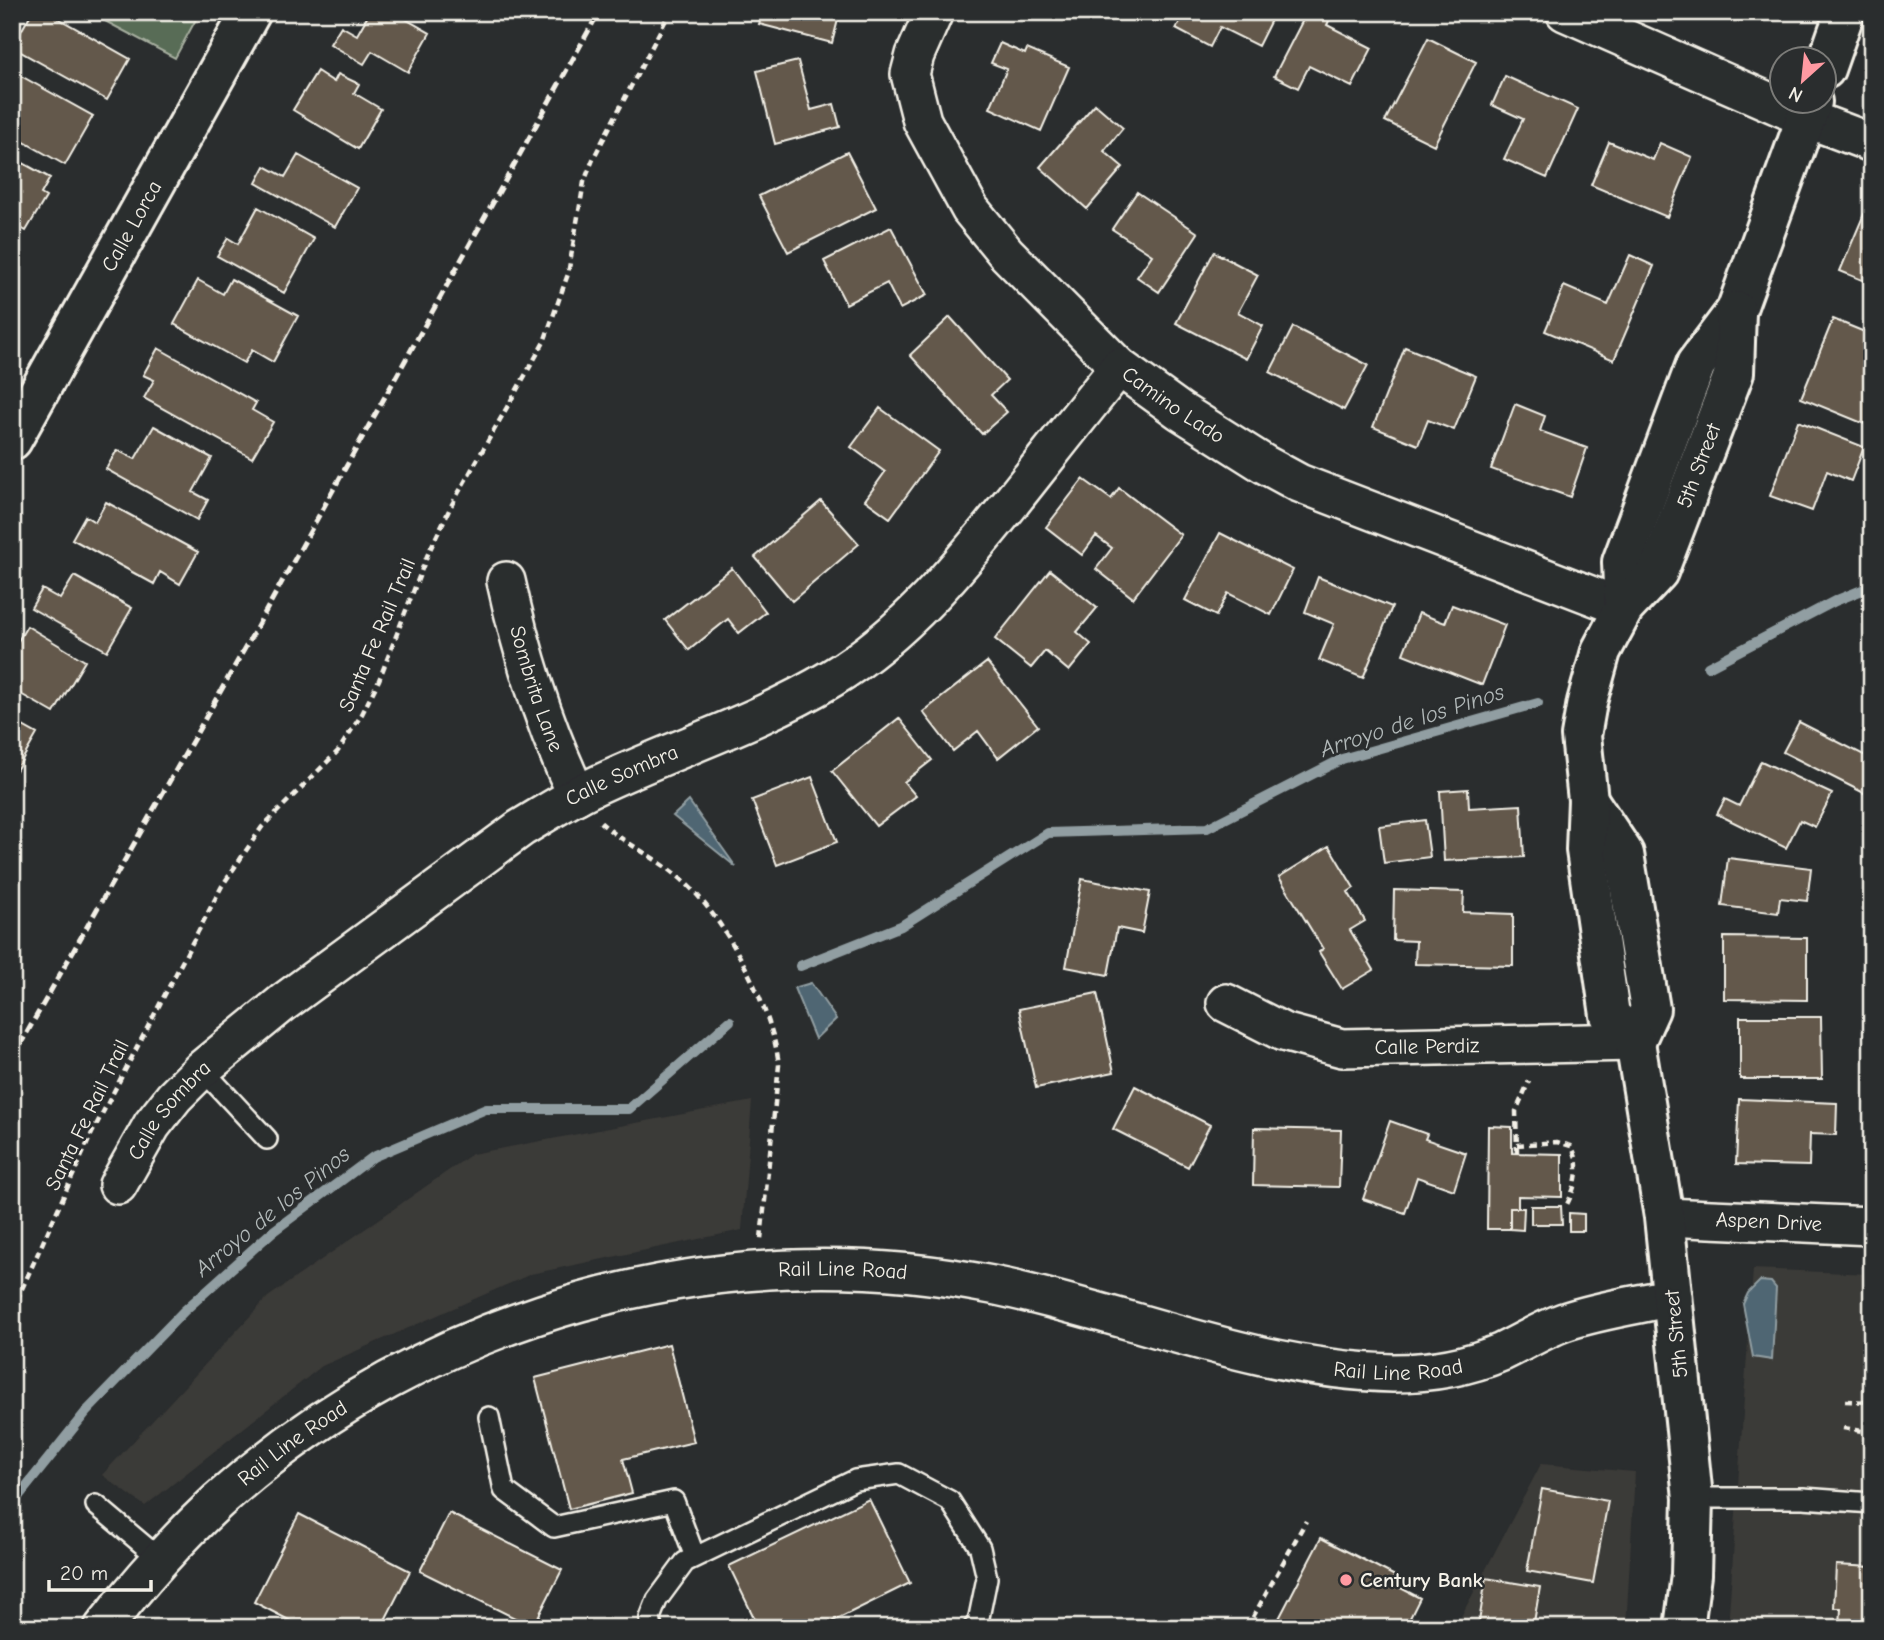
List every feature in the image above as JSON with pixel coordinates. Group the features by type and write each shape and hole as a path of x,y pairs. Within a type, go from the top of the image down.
{"street":[{"name":"Calle Lorca","path":"12,440 251,12"},
{"name":"Camino Lado","path":"934,12 915,55 910,74 922,121 970,209 1006,253 1119,367 1180,411 1299,483 1624,608"},
{"path":"1565,12 1769,94"},
{"path":"1833,46 1845,12"},
{"name":"5th Street","path":"1624,608 1622,562 1696,364 1736,311 1807,116"},
{"path":"1820,116 1872,143"},
{"name":"Calle Sombra","path":"118,1185 152,1125 174,1097 202,1069 284,1002 511,836 577,794 782,704 832,678 875,649 914,615 952,576 1119,367"},
{"name":"Sombrita Lane","path":"506,580 527,667 551,735 577,794"},
{"path":"1624,608 1601,651 1581,736 1588,800 1586,849 1609,1014 1635,1042"},
{"name":"Calle Perdiz","path":"1226,1003 1283,1032 1342,1048 1635,1042"},
{"name":"5th Street","path":"1635,1042 1664,1217 1693,1498 1691,1575 1684,1628"},
{"name":"Aspen Drive","path":"1664,1217 1872,1226"},
{"name":"Rail Line Road","path":"103,1628 160,1559 220,1499 320,1422 427,1359 493,1330 561,1307 659,1284 757,1270 861,1269 988,1284 1118,1315 1250,1352 1345,1369 1393,1373 1434,1371 1472,1363 1563,1322 1673,1297"}],"lane":[{"path":"202,1069 267,1139"},
{"path":"489,1417 504,1490 554,1527 674,1501 695,1557"},
{"path":"652,1628 650,1618 657,1600 685,1562 856,1480 899,1474 950,1501 980,1548 987,1578 978,1622 973,1628"},
{"path":"1693,1498 1803,1498 1872,1503"},
{"path":"96,1505 160,1559"}],"path":[{"name":"Santa Fe Rail Trail","path":"12,1311 92,1133 222,886 262,827 292,794 338,751 362,715 379,680 427,556 451,506 544,342 568,274 584,182 594,157 670,12"},
{"path":"577,794 590,814 604,826 675,874 698,894 715,915 771,1024 777,1042 779,1077 757,1270"},
{"path":"1517,1153 1516,1111 1529,1081"},
{"path":"1517,1145 1557,1142 1571,1146 1576,1154 1576,1175 1574,1192 1565,1208"},
{"path":"1845,1401 1872,1402"},
{"path":"1843,1429 1868,1432"},
{"path":"1247,1628 1306,1521"}],"shaded area":[{"path":"752,1101 742,1230 531,1274 322,1366 145,1506 102,1475 268,1297 472,1154"},
{"path":"1753,1269 1872,1274 1872,1628 1728,1628"},
{"path":"1541,1464 1635,1472 1626,1628 1455,1628"}],"green space":[{"path":"88,12 200,12 175,58"}],"water":[{"path":"689,801 736,867 673,816"},
{"path":"811,983 836,1019 815,1039 794,988"},
{"path":"1760,1281 1771,1282 1776,1288 1772,1360 1753,1357 1743,1304 1748,1293"}],"building":[{"path":"32,12 47,12 130,59 107,100 12,47"},
{"path":"370,12 393,12 430,33 408,72 372,51 364,64 330,44 341,26 357,35"},
{"path":"763,12 840,12 832,43 759,24"},
{"path":"1185,12 1275,12 1258,46 1220,27 1210,47 1176,29"},
{"path":"1307,12 1333,12 1327,25 1372,48 1352,87 1309,66 1298,88 1274,76"},
{"path":"1428,38 1476,62 1434,145 1385,121"},
{"path":"1000,43 1025,54 1027,49 1069,67 1041,131 990,108 1007,69 991,63"},
{"path":"798,61 811,110 834,104 840,127 775,144 757,71"},
{"path":"12,71 93,116 65,165 12,135 15,123 12,121"},
{"path":"317,71 334,82 338,74 359,84 354,93 381,109 358,149 293,110"},
{"path":"1505,76 1578,109 1547,178 1504,159 1523,119 1492,105"},
{"path":"1095,104 1123,128 1104,151 1123,167 1087,209 1040,167"},
{"path":"1609,142 1653,160 1660,143 1692,157 1667,217 1591,185"},
{"path":"847,152 876,208 788,252 759,196"},
{"path":"298,155 357,188 335,227 256,183 265,166 285,177"},
{"path":"12,157 50,178 41,194 46,197 26,231 12,223"},
{"path":"1137,192 1198,233 1159,292 1137,277 1152,255 1112,229"},
{"path":"258,207 314,239 284,293 217,256 228,238 238,244"},
{"path":"1864,214 1872,218 1872,284 1840,271"},
{"path":"891,227 927,295 900,309 887,283 846,304 824,261"},
{"path":"1214,252 1258,275 1238,312 1263,326 1246,359 1176,323"},
{"path":"1630,255 1654,266 1614,360 1545,331 1564,286 1608,305"},
{"path":"231,279 298,316 273,362 252,350 244,363 174,324 198,280 223,294"},
{"path":"950,317 1007,380 991,395 1007,412 982,434 910,355"},
{"path":"1833,319 1872,335 1872,427 1801,398"},
{"path":"1293,327 1368,365 1344,410 1270,372"},
{"path":"1405,347 1476,376 1454,430 1428,420 1418,445 1373,427"},
{"path":"158,348 256,403 252,410 273,422 252,458 144,398 154,380 143,375"},
{"path":"1515,404 1545,416 1540,431 1587,448 1570,497 1491,469"},
{"path":"880,408 939,451 890,518 865,500 885,472 851,447"},
{"path":"1798,421 1864,447 1851,481 1827,471 1812,511 1770,496"},
{"path":"154,426 212,458 193,492 208,500 197,520 106,469 117,450 135,459"},
{"path":"1083,479 1111,499 1119,488 1181,535 1133,598 1096,569 1112,548 1096,536 1082,555 1046,527"},
{"path":"821,501 859,544 792,601 755,557"},
{"path":"106,502 198,552 180,584 160,572 154,584 72,539 85,516 95,522"},
{"path":"1220,533 1293,570 1271,615 1228,593 1216,616 1185,600"},
{"path":"732,568 766,612 739,633 728,619 689,650 665,620"},
{"path":"1050,570 1097,608 1077,632 1091,644 1069,671 1045,651 1031,668 995,639"},
{"path":"74,576 132,608 107,651 31,608 42,589 60,599"},
{"path":"1318,577 1392,607 1363,678 1319,660 1334,624 1305,612"},
{"path":"1452,605 1505,625 1482,685 1403,654 1419,613 1445,623"},
{"path":"27,626 85,661 54,713 12,689 12,651"},
{"path":"987,662 1038,726 998,758 978,731 953,751 923,712"},
{"path":"899,718 932,760 904,782 916,796 876,826 832,771"},
{"path":"12,720 37,734 14,774 12,773"},
{"path":"1799,722 1872,759 1872,797 1783,752"},
{"path":"1761,761 1832,794 1815,827 1800,820 1786,848 1717,814 1725,799 1739,806"},
{"path":"812,777 837,842 777,865 752,800"},
{"path":"1468,789 1469,808 1521,805 1524,857 1444,861 1440,791"},
{"path":"1425,820 1430,857 1384,863 1379,826"},
{"path":"1329,846 1354,888 1348,892 1365,921 1350,930 1374,970 1342,989 1319,952 1323,949 1279,877"},
{"path":"1728,858 1811,868 1807,901 1780,898 1778,913 1722,906"},
{"path":"1082,879 1150,892 1142,933 1117,928 1108,975 1066,967"},
{"path":"1394,890 1464,892 1463,912 1513,914 1513,966 1415,964 1416,941 1393,940"},
{"path":"1724,937 1807,938 1807,1000 1724,999"},
{"path":"1097,993 1114,1072 1036,1088 1019,1009"},
{"path":"1740,1017 1821,1017 1822,1079 1740,1079"},
{"path":"1135,1086 1210,1125 1188,1167 1113,1129"},
{"path":"1739,1099 1837,1103 1836,1135 1810,1134 1809,1166 1736,1164"},
{"path":"1390,1121 1427,1134 1425,1139 1466,1153 1454,1190 1417,1177 1405,1213 1363,1199"},
{"path":"1488,1126 1512,1127 1512,1153 1562,1154 1562,1197 1518,1196 1518,1208 1510,1208 1510,1229 1487,1229"},
{"path":"1254,1128 1341,1130 1339,1187 1253,1185"},
{"path":"1531,1206 1561,1206 1562,1224 1531,1224"},
{"path":"1510,1208 1524,1208 1523,1230 1510,1229"},
{"path":"1569,1213 1584,1214 1584,1231 1569,1231"},
{"path":"669,1344 694,1442 623,1459 632,1493 569,1509 535,1378"},
{"path":"1542,1489 1608,1501 1593,1583 1527,1571"},
{"path":"869,1499 910,1583 819,1628 759,1628 729,1566"},
{"path":"449,1513 562,1570 533,1627 420,1571"},
{"path":"299,1514 410,1571 381,1628 304,1628 254,1602"},
{"name":"Century Bank","path":"1321,1538 1395,1576 1391,1583 1420,1598 1405,1628 1274,1628"},
{"path":"1836,1565 1872,1567 1872,1628 1840,1628 1841,1608 1834,1608"},
{"path":"1486,1578 1540,1587 1533,1628 1478,1628"}],"waterway":[{"name":"Arroyo de los Pinos","path":"1708,667 1835,601 1872,586"},
{"name":"Arroyo de los Pinos","path":"800,966 901,926 1048,833 1207,828 1342,759 1538,703"},
{"name":"Arroyo de los Pinos","path":"12,1499 17,1498 86,1412 184,1311 272,1232 373,1157 486,1109 629,1109 730,1021"}],"railway":[{"path":"12,1059 253,634 599,12"}],"place":[{"name":"Century Bank","path":"1346,1580"}]}
